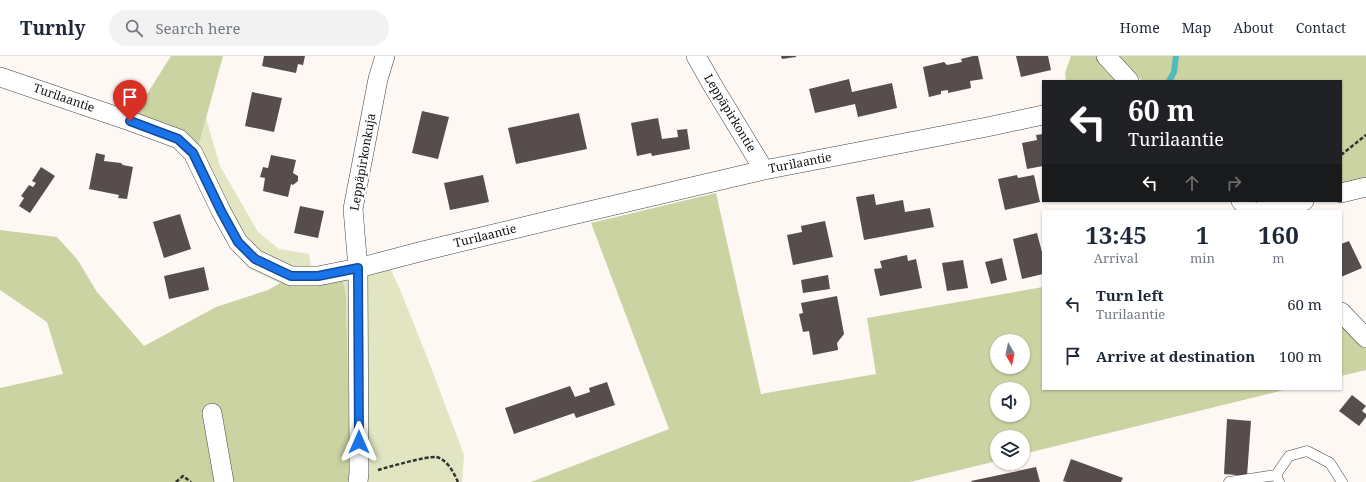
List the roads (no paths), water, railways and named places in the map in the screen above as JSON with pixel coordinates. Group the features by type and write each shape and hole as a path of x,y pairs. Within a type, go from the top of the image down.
{"street":[{"name":"Leppäpirkonkuja","path":"358,478 358,268 353,209 378,80 385,56"},
{"name":"Leppäpirkontie","path":"696,56 764,170"},
{"path":"1106,56 1127,80"},
{"name":"Turilaantie","path":"0,77 136,123 178,139 193,153 238,242 255,259 291,276 318,276 358,268 423,251 764,170 1042,115"},
{"path":"1342,192 1366,187"},
{"path":"1242,202 1249,210"},
{"path":"1264,210 1300,202"},
{"path":"1342,313 1366,338"},
{"path":"212,413 224,482"}],"lane":[{"path":"1229,482 1277,479 1289,456 1307,451 1330,463 1342,482"}],"waterway":[{"path":"1170,80 1174,72 1176,56"}]}
